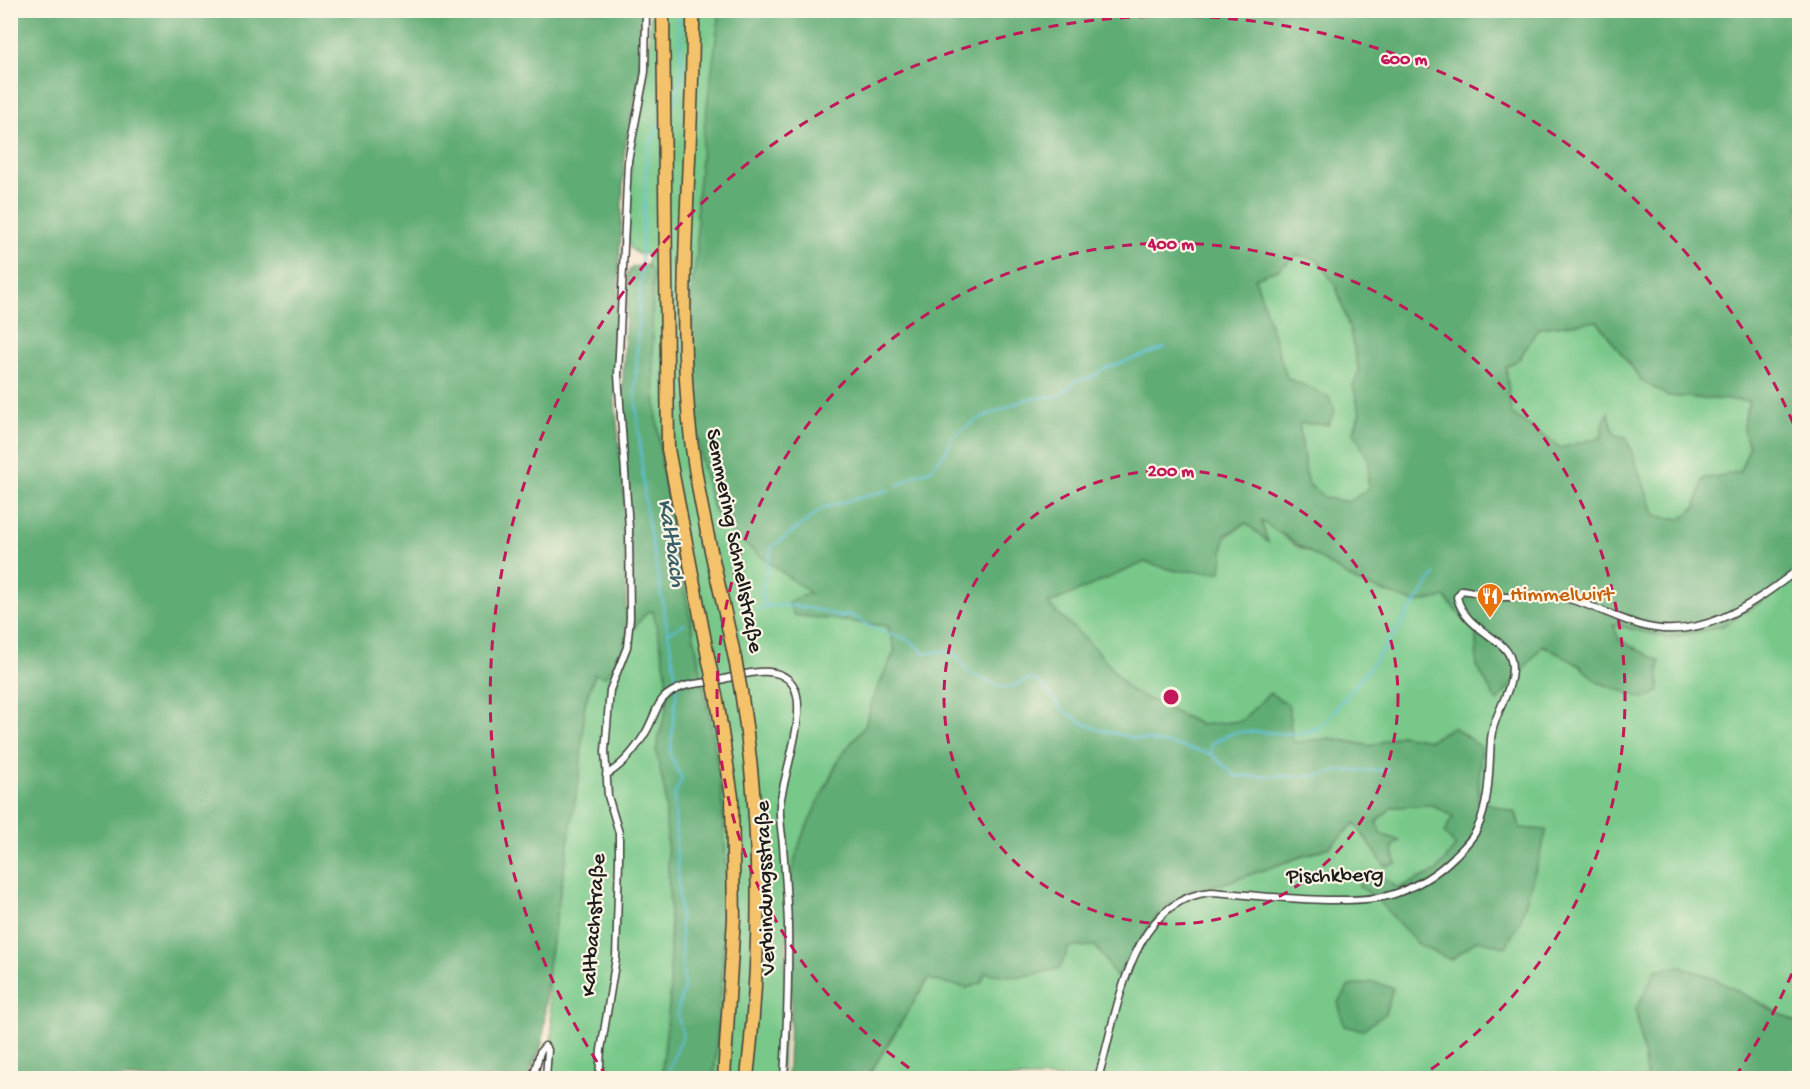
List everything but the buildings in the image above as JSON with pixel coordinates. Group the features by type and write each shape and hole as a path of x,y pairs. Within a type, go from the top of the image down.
{"highway":[{"name":"Semmering Schnellstraße","path":"663,10 666,95 665,335 668,449 717,700 732,797 734,918 724,1078"},
{"name":"Semmering Schnellstraße","path":"693,10 684,336 687,396 693,456 741,691 758,842 759,930 747,1078"}],"street":[{"name":"Kaltbachstraße","path":"599,1078 601,1050 616,958 619,860 619,833 608,796 606,775 610,690 629,636 629,528 618,375 628,161 645,72 646,10"},
{"name":"Pischkberg","path":"1098,1078 1127,976 1138,947 1156,920 1177,901 1191,894 1211,892 1364,899 1396,894 1438,873 1464,848 1478,828 1486,794 1492,730 1512,674 1511,658 1501,644 1477,629 1460,609 1457,597 1462,590 1500,597 1559,597 1603,609 1639,625 1670,631 1707,625 1756,602 1795,572"},
{"name":"Verbindungsstraße","path":"606,775 620,766 631,753 647,731 658,703 669,693 686,686 759,672 772,673 790,681 798,699 798,720 783,781 780,809 788,923 788,1011 784,1078"},
{"path":"533,1078 540,1052 545,1046 548,1050 546,1078"}],"green space":[{"path":"10,11 641,11 640,78 625,147 616,337 615,400 624,495 627,634 620,658 605,677 595,674 585,703 580,771 548,966 543,1042 528,1078 11,1078"},
{"path":"650,11 720,11 697,201 697,252 691,296 694,404 701,459 713,509 739,540 811,593 794,615 888,626 895,650 874,696 865,726 840,757 801,839 786,943 782,1078 714,1078 723,968 724,820 714,741 673,532 660,448 653,362 653,275 648,265 648,254 638,254 630,248 627,236 632,151 648,70"},
{"path":"720,11 1799,11 1799,565 1774,594 1723,626 1668,638 1613,624 1619,640 1659,661 1659,691 1645,699 1597,682 1579,665 1543,645 1497,702 1477,666 1476,634 1445,597 1416,603 1357,582 1261,521 1268,542 1246,523 1225,535 1221,572 1177,571 1145,562 1048,604 1097,650 1129,690 1201,725 1241,721 1270,693 1288,704 1293,743 1329,738 1371,746 1400,735 1430,740 1453,727 1481,747 1478,800 1516,813 1520,828 1547,830 1521,919 1506,947 1477,940 1451,960 1418,944 1377,899 1359,886 1363,873 1380,876 1398,888 1437,871 1456,846 1444,833 1453,816 1432,805 1392,807 1377,821 1380,834 1400,841 1392,847 1396,864 1385,866 1355,823 1329,847 1228,882 1190,891 1162,909 1116,977 1096,946 1069,947 1060,968 1021,977 985,973 981,983 967,988 928,979 867,1078 787,1078 791,999 788,884 801,839 840,757 865,726 874,696 895,650 888,626 794,615 788,602 810,593 739,540 713,509 701,459 694,404 691,296 697,252 697,201 703,136","holes":["1297,255 1317,259 1336,286 1350,330 1359,371 1353,386 1360,412 1354,432 1369,461 1368,489 1349,502 1325,498 1307,483 1299,423 1328,425 1335,411 1329,397 1287,378 1255,278 1279,269","1597,321 1642,381 1668,396 1749,401 1743,427 1749,448 1740,472 1703,479 1696,507 1681,519 1655,516 1626,437 1615,435 1608,413 1602,425 1602,437 1561,448 1511,413 1506,367 1520,358 1538,328"]},
{"path":"1297,255 1317,259 1336,286 1350,330 1359,371 1353,386 1360,412 1354,432 1369,461 1368,489 1349,502 1325,498 1307,483 1299,423 1329,397 1287,378 1255,278 1279,269"},
{"path":"648,265 653,275 653,362 660,448 673,532 714,741 724,820 724,931 714,1078 661,1078 670,997 670,907 665,792 656,750 667,706 666,671 653,611 647,612 633,629 622,395 628,272 633,267"},
{"path":"1597,321 1642,381 1668,396 1749,401 1743,427 1749,448 1740,472 1703,479 1696,507 1681,519 1655,516 1626,437 1615,435 1609,414 1602,425 1602,437 1561,448 1511,413 1506,366 1520,358 1538,328"},
{"path":"1260,521 1271,526 1295,545 1416,603 1445,597 1476,634 1477,666 1497,701 1543,645 1579,665 1598,682 1659,661 1619,640 1612,624 1668,638 1774,594 1799,565 1799,1024 1715,979 1636,1009 1647,1078 867,1078 928,979 967,988 985,972 1021,977 1068,947 1096,946 1116,977 1162,909 1190,891 1228,882 1329,847 1355,823 1385,866 1396,863 1392,847 1399,841 1380,834 1377,821 1392,807 1432,805 1453,816 1456,846 1437,871 1398,888 1380,876 1363,873 1359,886 1377,899 1418,944 1477,939 1506,947 1520,828 1516,813 1478,800 1481,747 1453,727 1430,740 1400,735 1371,746 1329,738 1292,744 1288,704 1241,721 1202,725 1129,690 1097,650 1047,604 1145,562 1177,571 1246,523 1267,541"},
{"path":"653,610 666,671 667,706 656,750 665,792 670,907 670,997 663,1072 661,1078 550,1078 552,1027 548,966 569,839 585,703 595,674 647,612"},
{"path":"1681,966 1715,979 1799,1024 1799,1078 1647,1078 1636,1009 1656,970"},
{"path":"1373,982 1393,988 1385,1014 1362,1030 1344,1026 1338,1002 1349,986"}],"waterway":[{"name":"Kaltbach","path":"670,110 676,99 682,62 678,10"},
{"name":"Kaltbach","path":"660,124 647,152 635,391 646,509 677,684 670,756 682,778 674,797 684,990 679,1001 678,1012 683,1034 666,1078"},
{"path":"898,485 917,474 931,470 947,450 953,436 980,418 1027,399 1060,396 1077,380 1093,377 1103,369 1165,348"},
{"path":"766,606 762,594 771,548 825,507 889,490"},
{"path":"1211,753 1212,744 1225,736 1238,732 1292,734 1305,732 1322,725 1377,659 1435,574"},
{"path":"759,609 788,606 812,609 840,617 849,614 871,627 912,642 924,653 945,651 957,656 965,669 993,684 1008,688 1028,679 1039,682 1063,710 1081,722 1097,729 1133,738 1211,754 1236,776 1321,776 1337,771 1388,770"},
{"path":"668,633 684,624"}],"place":[{"name":"Himmelwirt","path":"1490,619"}]}
